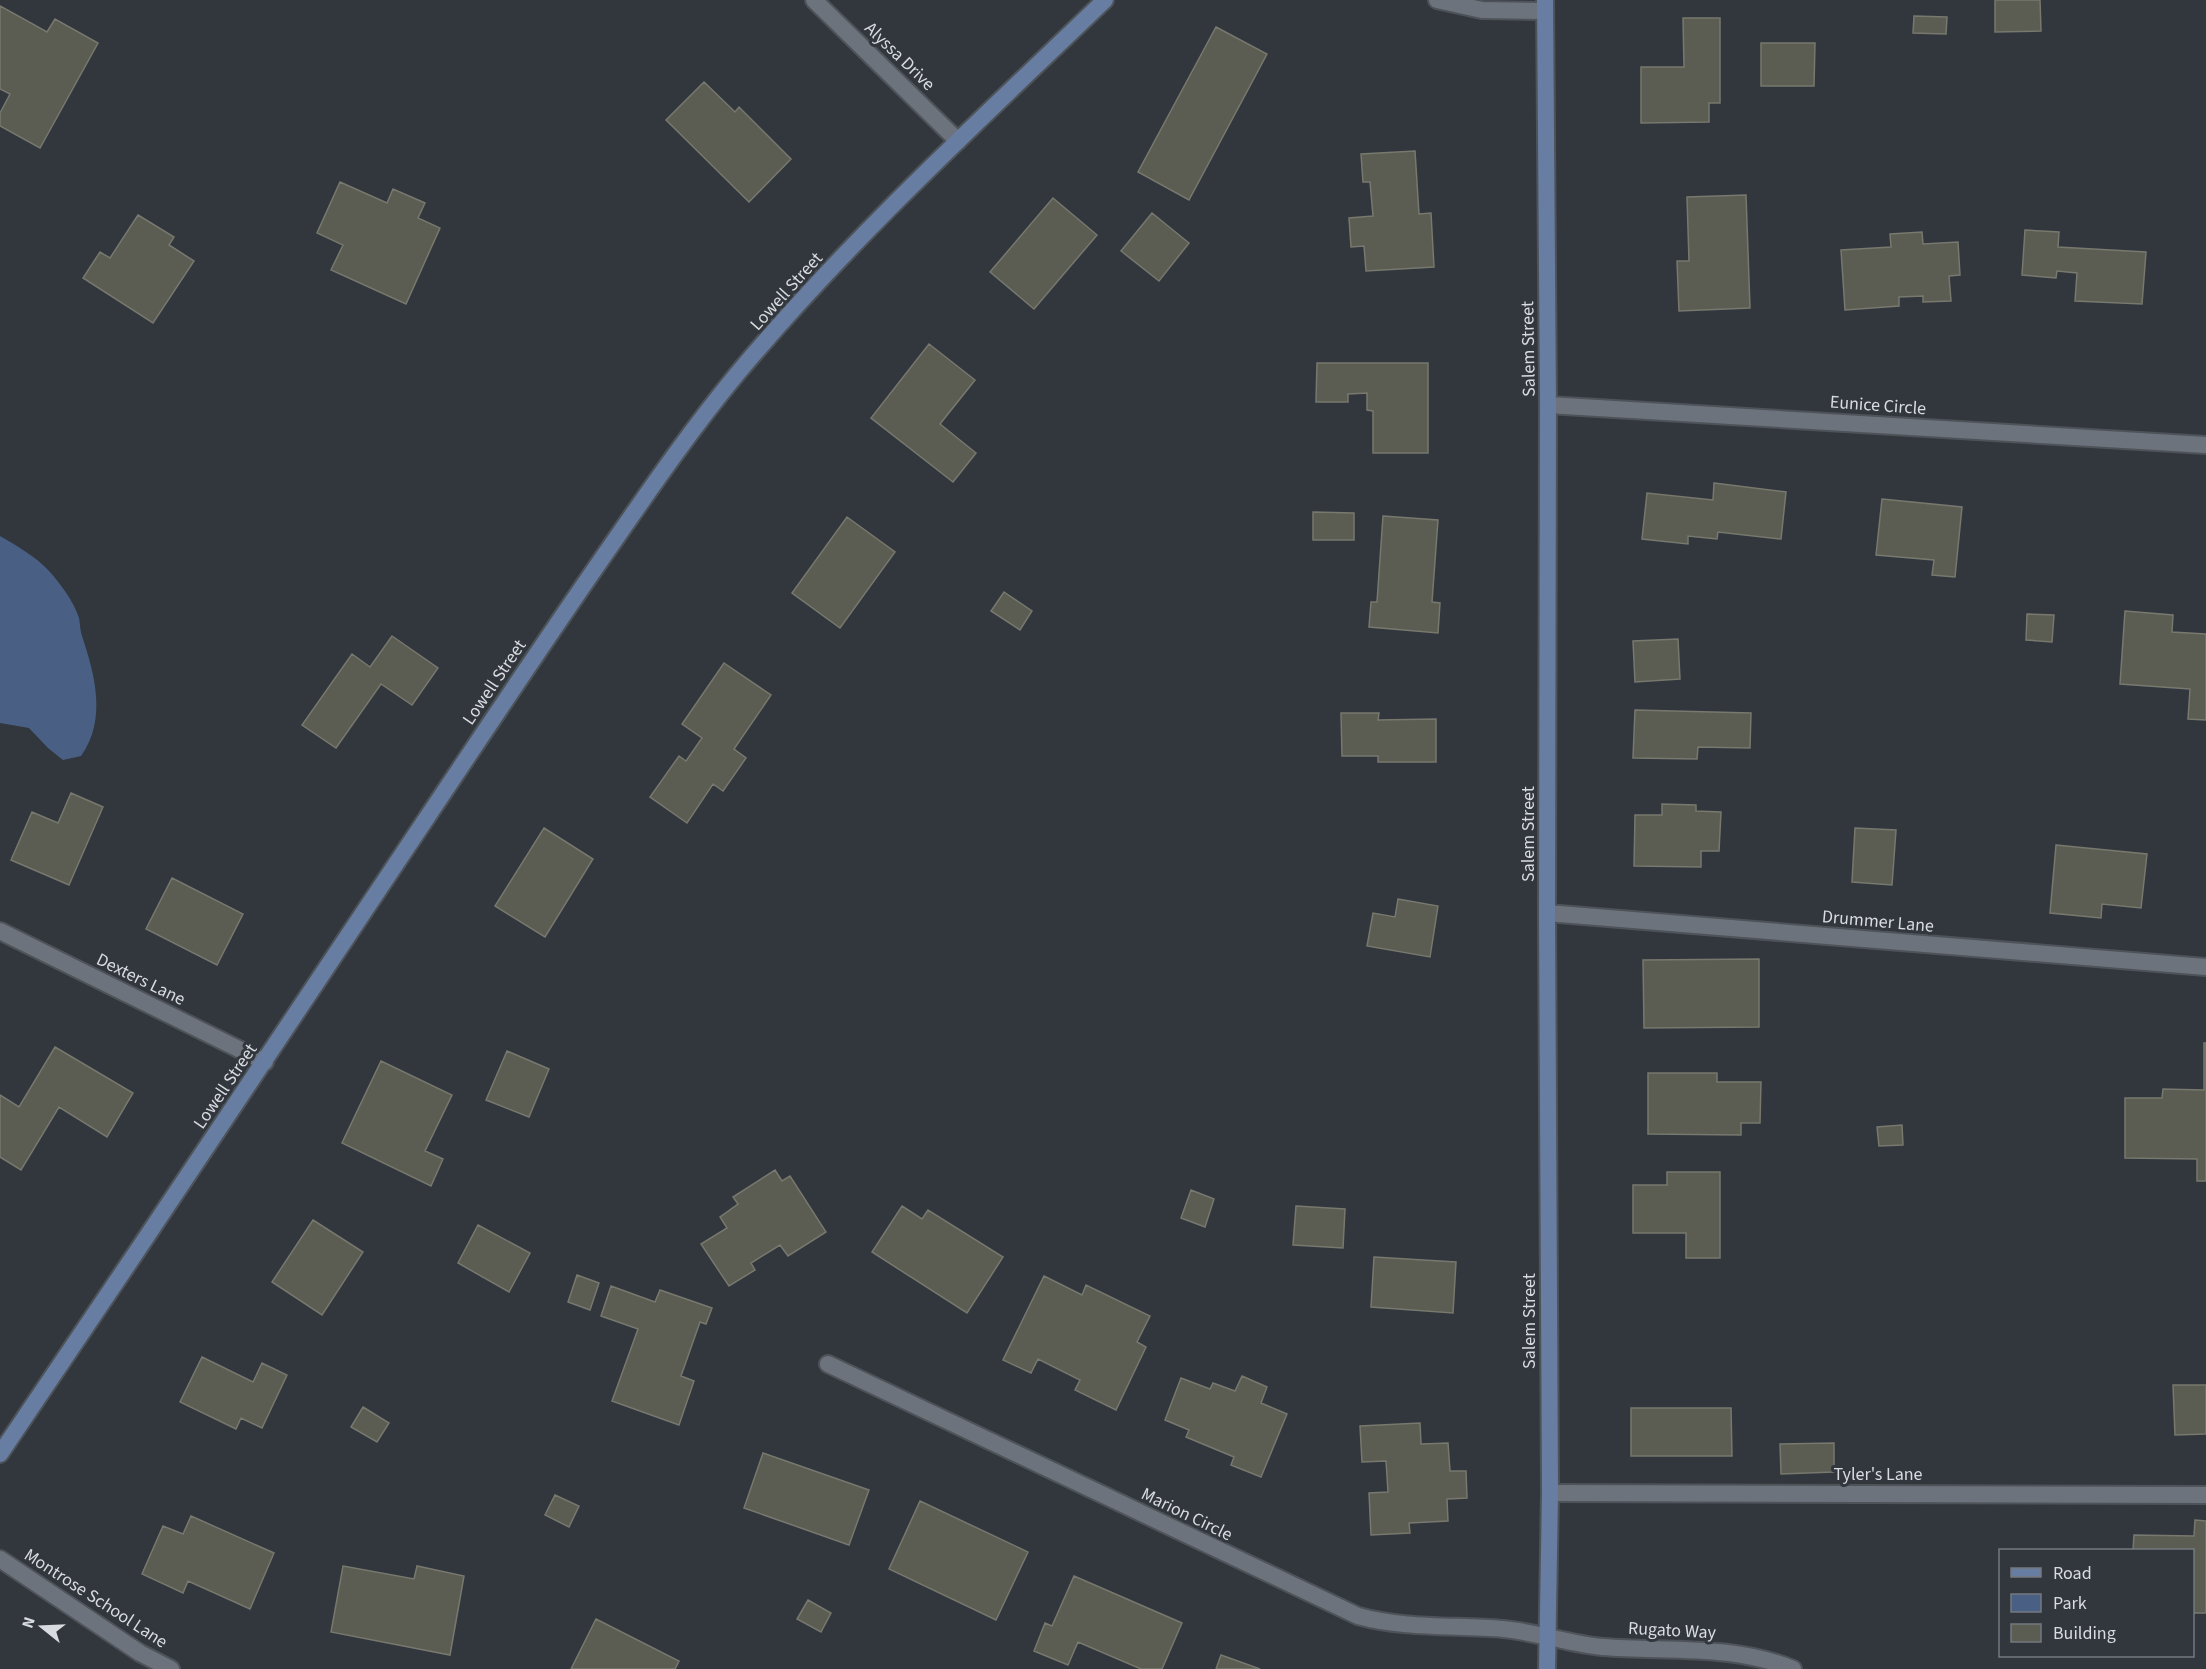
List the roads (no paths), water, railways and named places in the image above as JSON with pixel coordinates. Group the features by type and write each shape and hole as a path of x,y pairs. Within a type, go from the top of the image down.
{"main road":[{"name":"Lowell Street","path":"0,1454 265,1062 562,615 660,475 736,375 794,309 903,195 1105,0"},
{"name":"Salem Street","path":"1545,6 1550,1493 1547,1669"}],"street":[{"name":"Alyssa Drive","path":"814,0 958,141"},
{"path":"1437,0 1482,10 1545,6"},
{"name":"Eunice Circle","path":"1548,405 2206,445"},
{"name":"Drummer Lane","path":"1547,913 2206,967"},
{"name":"Dexters Lane","path":"0,931 265,1062"},
{"name":"Marion Circle","path":"828,1364 1358,1616 1398,1623 1508,1629 1547,1638"},
{"name":"Tyler's Lane","path":"1550,1493 2206,1495"},
{"name":"Montrose School Lane","path":"0,1559 140,1653 171,1669"},
{"name":"Rugato Way","path":"1547,1638 1601,1647 1740,1654 1793,1669"}]}
